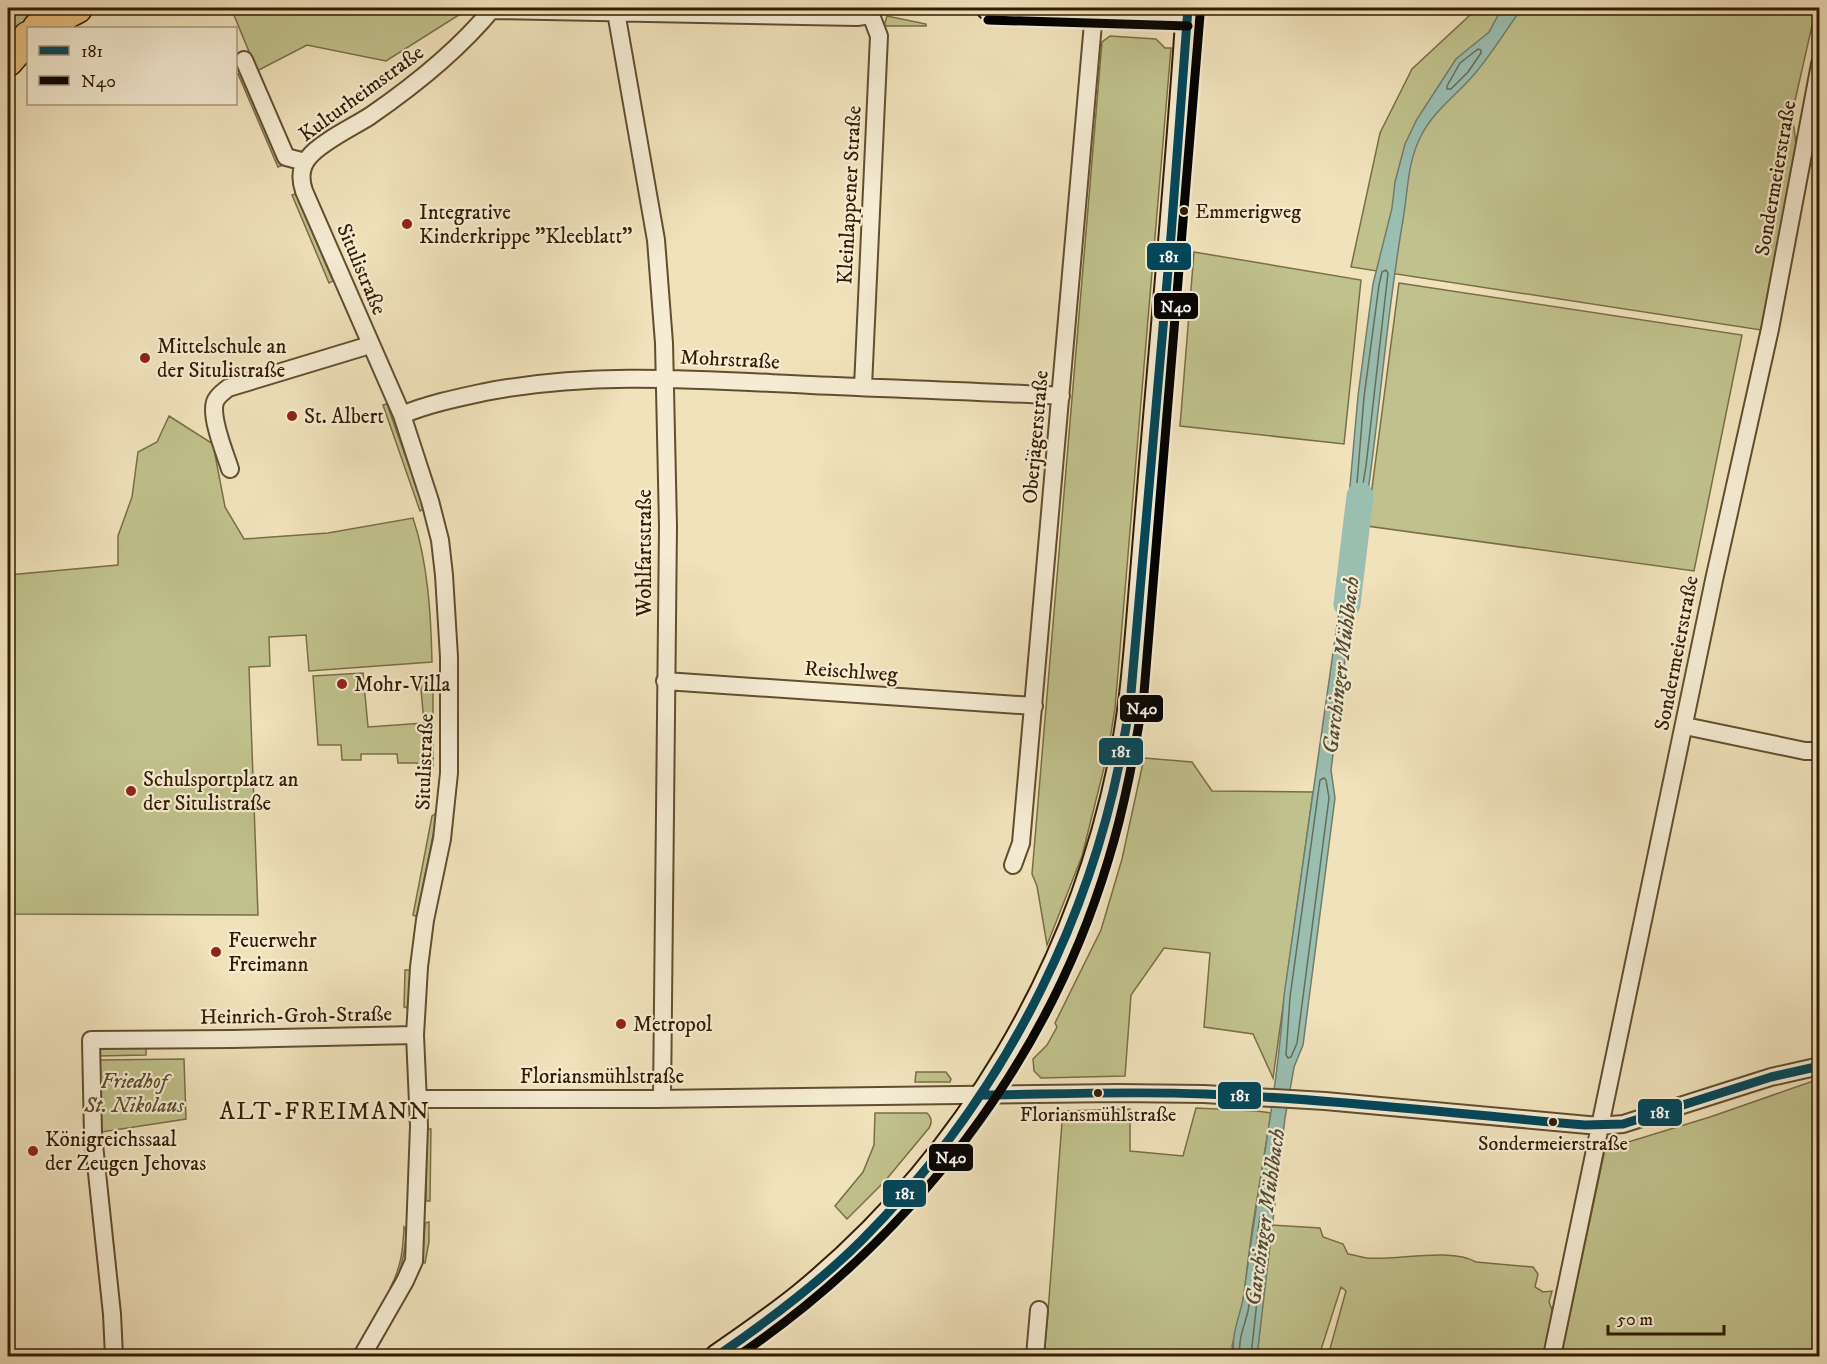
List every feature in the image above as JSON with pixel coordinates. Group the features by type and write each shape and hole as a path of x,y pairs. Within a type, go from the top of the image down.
{"highway":[{"path":"40,27 77,8"},
{"path":"8,61 27,38"}],"main road":[{"path":"717,1356 803,1294 893,1209 931,1164 982,1095 1036,1005 1060,956 1089,883 1106,826 1121,761 1132,692 1188,11 1094,12 988,8"}],"street":[{"path":"492,9 858,17 872,11"},
{"name":"Kulturheimstraße","path":"305,162 318,149 391,101 441,63 492,9"},
{"name":"Kleinlappener Straße","path":"863,387 879,36 872,11"},
{"name":"Wohlfartstraße","path":"616,12 656,240 665,378 668,526 662,1099"},
{"name":"Oberjägerstraße","path":"1013,865 1021,843 1094,12"},
{"path":"244,60 286,157 305,162"},
{"name":"Sondermeierstraße","path":"1552,1356 1714,580 1770,330 1815,107 1820,64"},
{"name":"Situlistraße","path":"305,162 301,174 304,191 402,415 430,501 440,540 448,657 449,746 446,809 425,920 419,967 415,1035 419,1126 414,1261 362,1356"},
{"path":"230,469 213,413 215,401 228,388 370,345"},
{"name":"Mohrstraße","path":"402,415 456,398 526,385 597,379 665,378 1061,396"},
{"name":"Reischlweg","path":"665,681 1034,706"},
{"path":"1685,726 1805,751 1820,751"},
{"name":"Heinrich-Groh-Straße","path":"114,1356 112,1314 93,1144 91,1040 415,1035"},
{"name":"Floriansmühlstraße","path":"418,1099 662,1099 1118,1093 1299,1099 1599,1126 1623,1124 1771,1077 1820,1066"},
{"path":"1035,1356 1039,1310"}],"green space":[{"path":"8,8 53,8 27,27 8,45"},
{"path":"231,8 470,8 386,61 307,45 257,71"},
{"path":"1473,8 1816,8 1792,114 1797,151 1761,330 1351,267 1380,133 1412,69 1470,15"},
{"path":"887,16 926,24 926,26 884,26"},
{"path":"1110,36 1156,39 1165,48 1171,48 1115,708 1108,752 1082,856 1047,945 1037,886 1032,874 1102,42"},
{"path":"243,72 283,165 278,167 238,74"},
{"path":"296,194 333,281 329,283 292,195"},
{"path":"1194,252 1361,280 1344,444 1180,426"},
{"path":"1399,283 1742,335 1694,571 1367,526"},
{"path":"387,404 424,509 420,511 383,405"},
{"name":"Schulsportplatz an der Situlistraße","path":"169,416 213,444 225,507 244,539 328,533 413,518 422,553 430,608 432,662 309,671 306,635 269,637 270,666 249,667 258,915 8,914 8,575 118,565 118,536 132,497 138,452 157,442"},
{"path":"363,673 368,727 424,723 420,678 433,678 433,766 398,763 397,754 361,754 361,760 342,760 341,745 318,745 313,676"},
{"path":"1144,758 1192,762 1212,791 1313,792 1273,1078 1253,1034 1204,1027 1210,953 1164,948 1131,995 1125,1076 1041,1078 1034,1071 1033,1059 1047,1045 1057,1027 1055,1023 1101,930 1122,859"},
{"path":"435,814 437,816 415,916 413,915 432,816"},
{"path":"405,970 410,970 407,1008 404,1007"},
{"path":"146,1047 146,1055 98,1056 98,1049"},
{"name":"Friedhof St. Nikolaus","path":"184,1059 186,1119 102,1132 99,1060"},
{"path":"916,1072 946,1072 951,1079 950,1082 915,1082"},
{"path":"1819,1079 1819,1356 1561,1356 1605,1149 1710,1117"},
{"path":"1196,1108 1271,1113 1242,1309 1232,1346 1235,1356 1044,1356 1063,1111 1130,1109 1130,1151 1183,1156"},
{"path":"875,1113 927,1113 931,1124 885,1181 847,1219 835,1206 863,1172 874,1145"},
{"path":"427,1129 431,1129 430,1201 426,1201"},
{"path":"429,1222 429,1242 425,1263 422,1262 425,1223"},
{"path":"1271,1225 1320,1228 1323,1237 1343,1244 1348,1254 1367,1258 1452,1255 1476,1262 1533,1267 1538,1274 1535,1287 1543,1292 1552,1291 1549,1302 1554,1315 1545,1356 1328,1356 1346,1291 1341,1287 1319,1356 1257,1356"},
{"path":"404,1227 407,1231 405,1246 393,1291 390,1288 401,1259"}],"water":[{"path":"1502,8 1522,8 1478,70 1431,120 1413,156 1391,298 1362,532 1346,531 1358,396 1373,284 1405,144 1417,119 1456,59 1489,32"},
{"path":"1341,565 1357,567 1331,770 1335,798 1303,1045 1294,1067 1285,1118 1257,1356 1235,1356 1233,1341 1244,1294 1271,1109 1284,996 1339,611"}],"waterway":[{"name":"Garchinger Mühlbach","path":"1347,604 1360,496"}],"transit line":[{"name":"181","path":"717,1356 792,1301 862,1240 914,1183 962,1121 1004,1057 1042,989 1073,918 1099,845 1118,770 1131,693 1171,236 1188,8"},
{"name":"N40","path":"738,1356 801,1309 860,1257 915,1201 965,1140 1010,1076 1049,1007 1082,936 1108,861 1120,820 1144,693 1200,15"},
{"name":"N40","path":"988,20 1188,26"},
{"name":"181","path":"983,1095 1122,1093 1253,1096 1585,1125 1623,1124 1771,1077 1820,1066"}],"place":[{"name":"Emmerigweg","path":"1184,211"},
{"name":"Integrative Kinderkrippe \"Kleeblatt\"","path":"407,224"},
{"name":"Mittelschule an der Situlistraße","path":"145,358"},
{"name":"St. Albert","path":"292,416"},
{"name":"Mohr-Villa","path":"342,684"},
{"name":"Schulsportplatz an der Situlistraße","path":"131,791"},
{"name":"Feuerwehr Freimann","path":"216,952"},
{"name":"Metropol","path":"621,1024"},
{"name":"Floriansmühlstraße","path":"1098,1093"},
{"name":"Sondermeierstraße","path":"1553,1122"},
{"name":"Königreichssaal der Zeugen Jehovas","path":"33,1151"}],"district":[{"name":"ALT-FREIMANN","path":"325,1111"}]}
